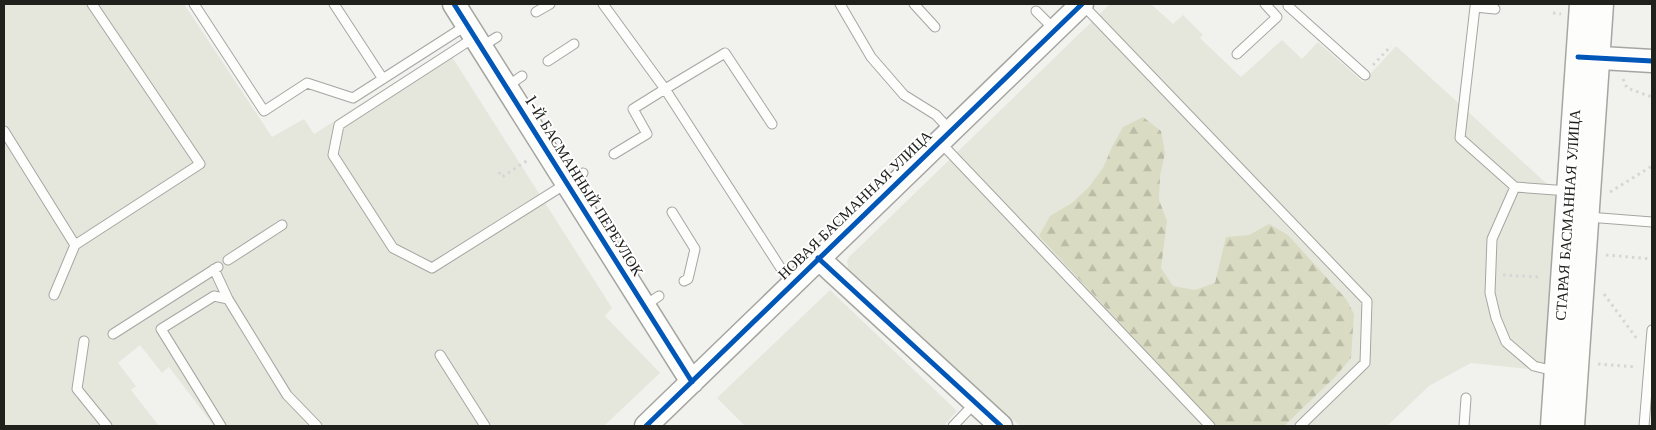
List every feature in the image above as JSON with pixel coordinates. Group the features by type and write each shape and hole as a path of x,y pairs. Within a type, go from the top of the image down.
{"main road":[{"name":"1-Й БАСМАННЫЙ ПЕРЕУЛОК","path":"454,4 514,81 651,301 692,382"},
{"name":"НОВАЯ БАСМАННАЯ УЛИЦА","path":"646,426 1082,4"},
{"name":"СТАРАЯ БАСМАННАЯ УЛИЦА","path":"1573,426 1587,217 1588,58 1581,4"},
{"name":"СТАРАЯ БАСМАННАЯ УЛИЦА","path":"1552,426 1569,191 1588,58 1602,4"},
{"path":"1588,58 1652,62"},
{"path":"818,258 1000,426"}],"lane":[{"path":"54,295 75,245 200,164 92,4"},
{"path":"194,4 264,111 307,83 353,98 383,79 480,36"},
{"path":"334,4 383,79"},
{"path":"536,12 550,4"},
{"path":"603,4 664,89 791,285"},
{"path":"840,4 871,57 904,96 936,115 945,135 1210,426"},
{"path":"914,4 936,26"},
{"path":"1082,4 1367,301 1364,364 1300,426"},
{"path":"1265,4 1277,17"},
{"path":"1237,54 1290,5 1364,75"},
{"path":"1495,9 1475,7 1460,138 1515,187 1569,191"},
{"path":"1036,10 1055,30"},
{"path":"480,36 339,125 333,155 393,248 432,268 575,178"},
{"path":"548,61 574,44"},
{"path":"614,154 647,134 633,110 724,53 772,124"},
{"path":"4,133 75,245"},
{"path":"1515,187 1492,239 1490,293 1496,318 1506,342 1534,366 1557,372"},
{"path":"672,212 695,249 688,279 684,282"},
{"path":"1587,217 1652,222"},
{"path":"228,260 282,225"},
{"path":"114,334 216,268 228,299 287,395 318,426"},
{"path":"221,426 161,329 214,296 228,299"},
{"path":"1644,426 1652,330"},
{"path":"84,341 77,389 107,426"},
{"path":"440,355 485,426"},
{"path":"1464,426 1466,398"},
{"path":"953,426 975,403"}],"path":[{"path":"1364,75 1391,46"},
{"path":"1622,77 1627,88 1652,97"},
{"path":"499,172 502,176 528,160"},
{"path":"1607,194 1652,166"},
{"path":"1603,255 1652,259"},
{"path":"1502,275 1538,277"},
{"path":"1600,290 1650,357"},
{"path":"1592,364 1649,368"}],"shaded area":[{"path":"4,4 184,4 272,137 304,119 314,134 447,49 612,308 605,316 660,373 604,426 214,426 169,367 162,373 140,345 118,363 136,386 131,390 159,426 4,426"},
{"path":"1110,4 1151,4 1173,24 1183,15 1203,35 1200,38 1241,77 1282,40 1302,59 1318,42 1363,82 1396,46 1546,183 1558,187 1547,371 1471,363 1429,386 1387,426 1020,426 849,271 847,261"},
{"path":"830,290 957,411 945,424 947,426 745,426 717,398"}],"green space":[{"path":"1143,117 1161,131 1165,153 1160,176 1159,200 1167,221 1161,268 1173,286 1195,290 1215,283 1226,237 1249,235 1269,224 1288,235 1346,299 1354,314 1351,358 1335,377 1284,426 1216,426 1039,236 1050,216 1072,203 1089,187 1103,168 1123,127"}],"cycle path":[{"path":"454,4 692,382"},
{"path":"646,426 1082,4"},
{"path":"1578,57 1652,61"},
{"path":"818,258 1001,426"}]}
